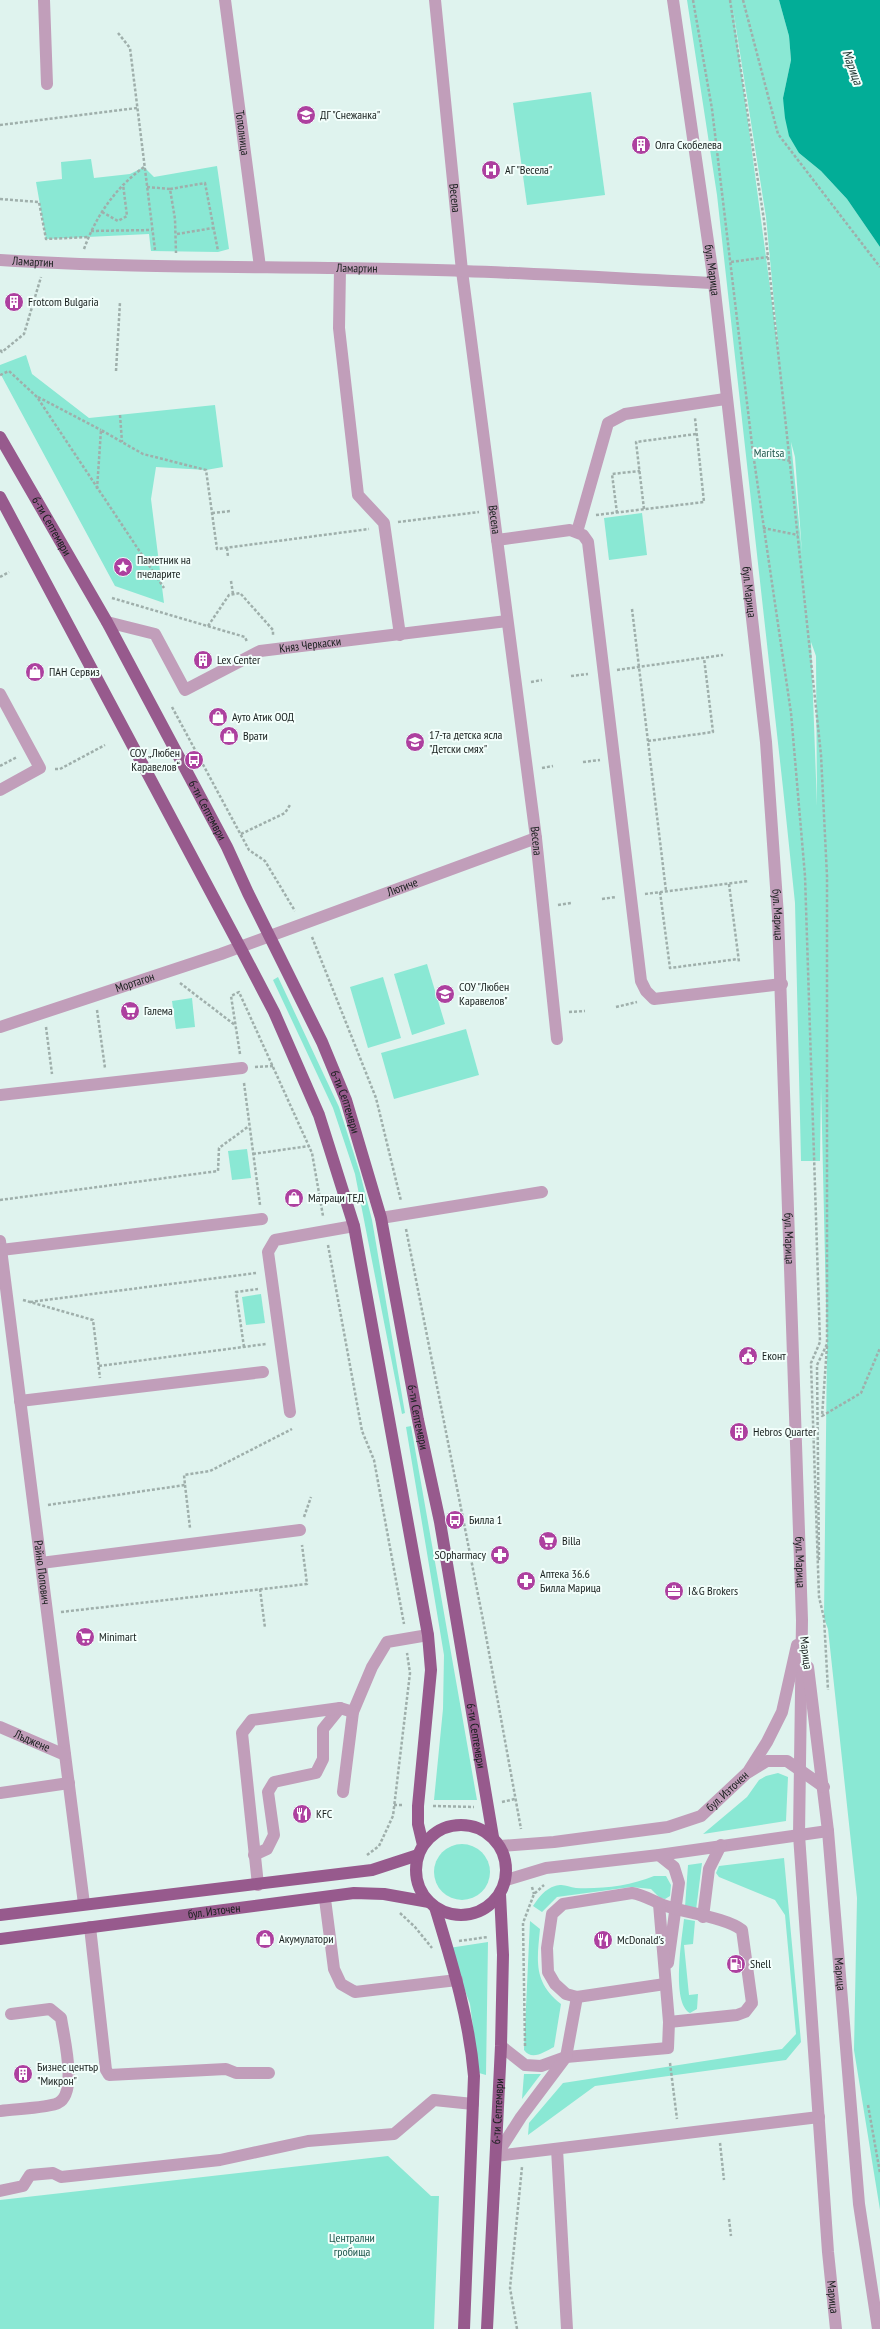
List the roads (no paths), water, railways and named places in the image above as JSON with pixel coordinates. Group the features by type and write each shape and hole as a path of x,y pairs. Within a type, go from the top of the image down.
{"main road":[{"name":"6-ти Септември","path":"0,437 107,622 228,846 269,935 322,1042 346,1100 381,1218 418,1420 440,1522 488,1805 497,1842 506,1862 506,1880 500,1894 490,1905 478,1913 463,1916 448,1914 432,1905"},
{"path":"0,497 274,1012 319,1115 354,1226 428,1634 431,1670 418,1806 418,1824 421,1850"},
{"path":"464,2329 474,2076 472,2046 457,1980 432,1905 421,1892 417,1880 416,1868 421,1850 434,1833 448,1826 465,1824 480,1828 497,1842"},
{"name":"бул. Източен","path":"0,1915 372,1870 421,1850"},
{"name":"бул. Източен","path":"0,1939 325,1899 354,1894 384,1894 432,1905"},
{"name":"6-ти Септември","path":"488,2326 501,2046 503,1955 500,1894"}],"street":[{"path":"44,0 47,84"},
{"name":"Тополница","path":"225,0 260,267"},
{"name":"Весела","path":"435,0 462,271 536,838 557,1039"},
{"name":"бул. Марица","path":"673,0 714,283 725,399 766,742 782,984 802,1620 799,1835"},
{"name":"Ламартин","path":"0,260 155,267 260,267 462,271 714,283"},
{"path":"340,269 339,328 358,495 384,525 400,634"},
{"path":"577,532 608,423 625,414 725,399"},
{"path":"497,540 570,530 583,535 589,548 632,895 641,981 646,991 654,999 782,984"},
{"name":"Княз Черкаски","path":"107,622 154,634 185,690 260,650 507,621"},
{"path":"0,694 40,768 0,790"},
{"name":"Лютиче","path":"269,935 536,838"},
{"name":"Мортагон","path":"0,1027 167,972 240,947 269,935"},
{"path":"0,1095 242,1068"},
{"path":"381,1218 542,1192"},
{"path":"1,1245 262,1219"},
{"path":"290,1412 268,1252 275,1240 354,1226"},
{"name":"Райно Попович","path":"1,1245 5,1303 34,1506 84,1904"},
{"path":"20,1401 263,1372"},
{"path":"41,1563 300,1530"},
{"name":"бул. Източен","path":"497,1842 554,1842 668,1826 701,1816 748,1772 782,1712 802,1620"},
{"name":"Марица","path":"802,1620 824,1787 860,2204 878,2329"},
{"path":"343,1792 353,1712 372,1667 387,1642 428,1634"},
{"path":"258,1884 242,1733 252,1720 340,1708 353,1712"},
{"path":"254,1855 267,1849 274,1835 268,1792 274,1782 316,1774 323,1758 323,1729 340,1708"},
{"name":"Лъджене","path":"0,1727 65,1755"},
{"path":"748,1772 767,1761 778,1760 787,1762 801,1770 824,1787"},
{"path":"0,1793 69,1783"},
{"path":"506,1880 546,1868 659,1855 828,1831"},
{"name":"Марица","path":"799,1835 820,2117 828,2252 836,2329"},
{"path":"703,1917 709,1868 722,1845"},
{"path":"659,1855 674,1867 679,1883 677,1910 665,1984"},
{"path":"665,1984 572,1996 555,1984 548,1972 547,1948 552,1914 562,1904 639,1894 677,1910 734,1924 742,1930 752,2003 745,2012 737,2015 669,2022"},
{"path":"325,1899 334,1968 341,1984 355,1992 457,1980"},
{"path":"501,2046 525,2065 541,2066 566,2057 668,2048 669,2022 660,1904"},
{"path":"90,1927 106,2070 109,2075 226,2069 236,2073 269,2073"},
{"path":"496,2156 521,2117 566,2057 572,1996"},
{"path":"0,2111 57,2104 66,2097 70,2085 61,2018 50,2009 11,2014"},
{"path":"0,2191 23,2186 30,2176 52,2173 61,2177 220,2160 308,2142 394,2134 434,2100 473,2104"},
{"path":"496,2156 820,2117"},
{"path":"557,2149 567,2329"}],"water":[{"path":"779,0 880,0 880,247 847,199 821,171 799,153 789,136 783,98 791,60 789,36"}],"place":[{"name":"ДГ \"Снежанка\"","path":"306,115"},
{"name":"Олга Скобелева","path":"641,145"},
{"name":"АГ \"Весела\"","path":"491,170"},
{"name":"Frotcom Bulgaria","path":"14,302"},
{"name":"Паметник на пчеларите","path":"123,567"},
{"name":"Lex Center","path":"203,660"},
{"name":"ПАН Сервиз","path":"35,672"},
{"name":"Ауто Атик ООД","path":"218,717"},
{"name":"Врати","path":"229,736"},
{"name":"17-та детска ясла \"Детски смях\"","path":"415,742"},
{"name":"СОУ „Любен Каравелов“","path":"194,760"},
{"name":"СОУ \"Любен Каравелов\"","path":"445,994"},
{"name":"Галема","path":"130,1011"},
{"name":"Матраци ТЕД","path":"294,1198"},
{"name":"Еконт","path":"748,1356"},
{"name":"Hebros Quarter","path":"739,1432"},
{"name":"Билла 1","path":"455,1520"},
{"name":"Billa","path":"548,1541"},
{"name":"SOpharmacy","path":"500,1555"},
{"name":"Аптека 36.6 Билла Марица","path":"526,1581"},
{"name":"I&G Brokers","path":"674,1591"},
{"name":"Minimart","path":"85,1637"},
{"name":"KFC","path":"302,1814"},
{"name":"Акумулатори","path":"265,1939"},
{"name":"McDonald's","path":"603,1940"},
{"name":"Shell","path":"736,1964"},
{"name":"Бизнес център \"Микрон\"","path":"23,2074"}],"park label":[{"name":"Maritsa","path":"769,453"},
{"name":"Централни гробища","path":"352,2245"}]}
